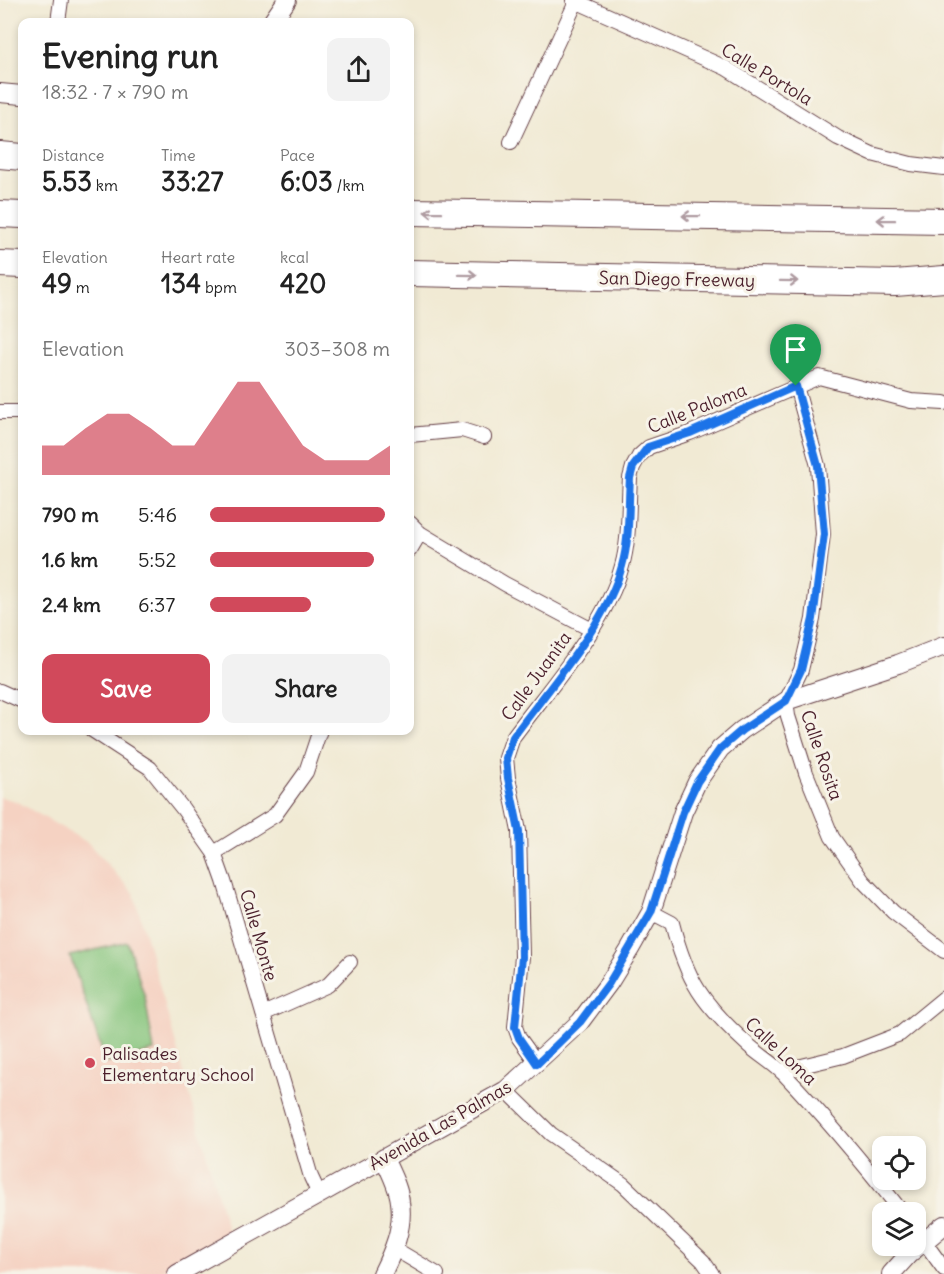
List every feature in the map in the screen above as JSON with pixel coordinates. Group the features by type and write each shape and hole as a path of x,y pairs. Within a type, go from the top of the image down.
{"highway":[{"path":"0,155 18,157"},
{"path":"414,212 944,221"},
{"path":"0,214 18,215"},
{"path":"0,264 18,265"},
{"name":"San Diego Freeway","path":"414,273 895,283 944,279"}],"street":[{"path":"59,18 61,0"},
{"path":"275,18 287,0"},
{"path":"511,142 575,0"},
{"name":"Calle Portola","path":"575,0 726,68 838,138 872,154 911,164 944,168"},
{"path":"0,93 18,94"},
{"name":"Calle Paloma","path":"639,456 648,447 690,433 819,377 911,401 943,406"},
{"name":"Calle Rosita","path":"796,386 818,466 824,534 813,619 801,670 786,701 788,716 806,773 832,837 863,881 886,904 944,951"},
{"path":"0,412 18,412"},
{"path":"414,435 462,430 484,437"},
{"name":"Calle Juanita","path":"537,1064 519,1038 515,1027 522,957 519,831 506,758 513,737 592,630 614,593 623,563 630,478 639,456"},
{"path":"414,527 420,533 505,584 592,630"},
{"path":"414,543 420,533"},
{"name":"Avenida Las Palmas","path":"177,1274 506,1090 537,1064 580,1022 609,983 651,912 683,812 697,782 720,749 742,730 786,701 898,664 944,646"},
{"path":"0,691 18,699"},
{"path":"214,853 275,815 306,772 318,735"},
{"name":"Calle Monte","path":"117,737 150,768 214,853 311,1177 320,1194"},
{"name":"Calle Loma","path":"651,912 672,923 679,950 690,976 700,995 714,1012 749,1046 781,1071 868,1169 894,1202"},
{"path":"263,1014 328,985 350,962"},
{"path":"781,1071 843,1056 900,1034 944,998"},
{"path":"506,1090 551,1134 623,1184 703,1261 712,1274"},
{"path":"382,1274 395,1249 401,1219 400,1200 384,1158"},
{"path":"926,1232 944,1225"},
{"path":"926,1244 944,1269"},
{"path":"395,1249 437,1274"},
{"path":"891,1274 904,1256"}],"shaded area":[{"name":"Palisades Elementary School","path":"0,797 16,801 88,843 134,894 228,1232 157,1274 0,1274"}],"green space":[{"path":"127,942 145,997 154,1051 106,1063 70,956"}],"place":[{"name":"Palisades Elementary School","path":"90,1063"}],"route":[{"path":"796,386 818,466 824,534 813,619 801,670 786,701 742,730 720,749 697,782 683,812 651,912 609,983 580,1022 537,1064 519,1038 514,1017 522,957 519,831 506,758 513,737 592,630 614,593 623,563 630,478 639,456 648,447 690,433 796,386"}]}
